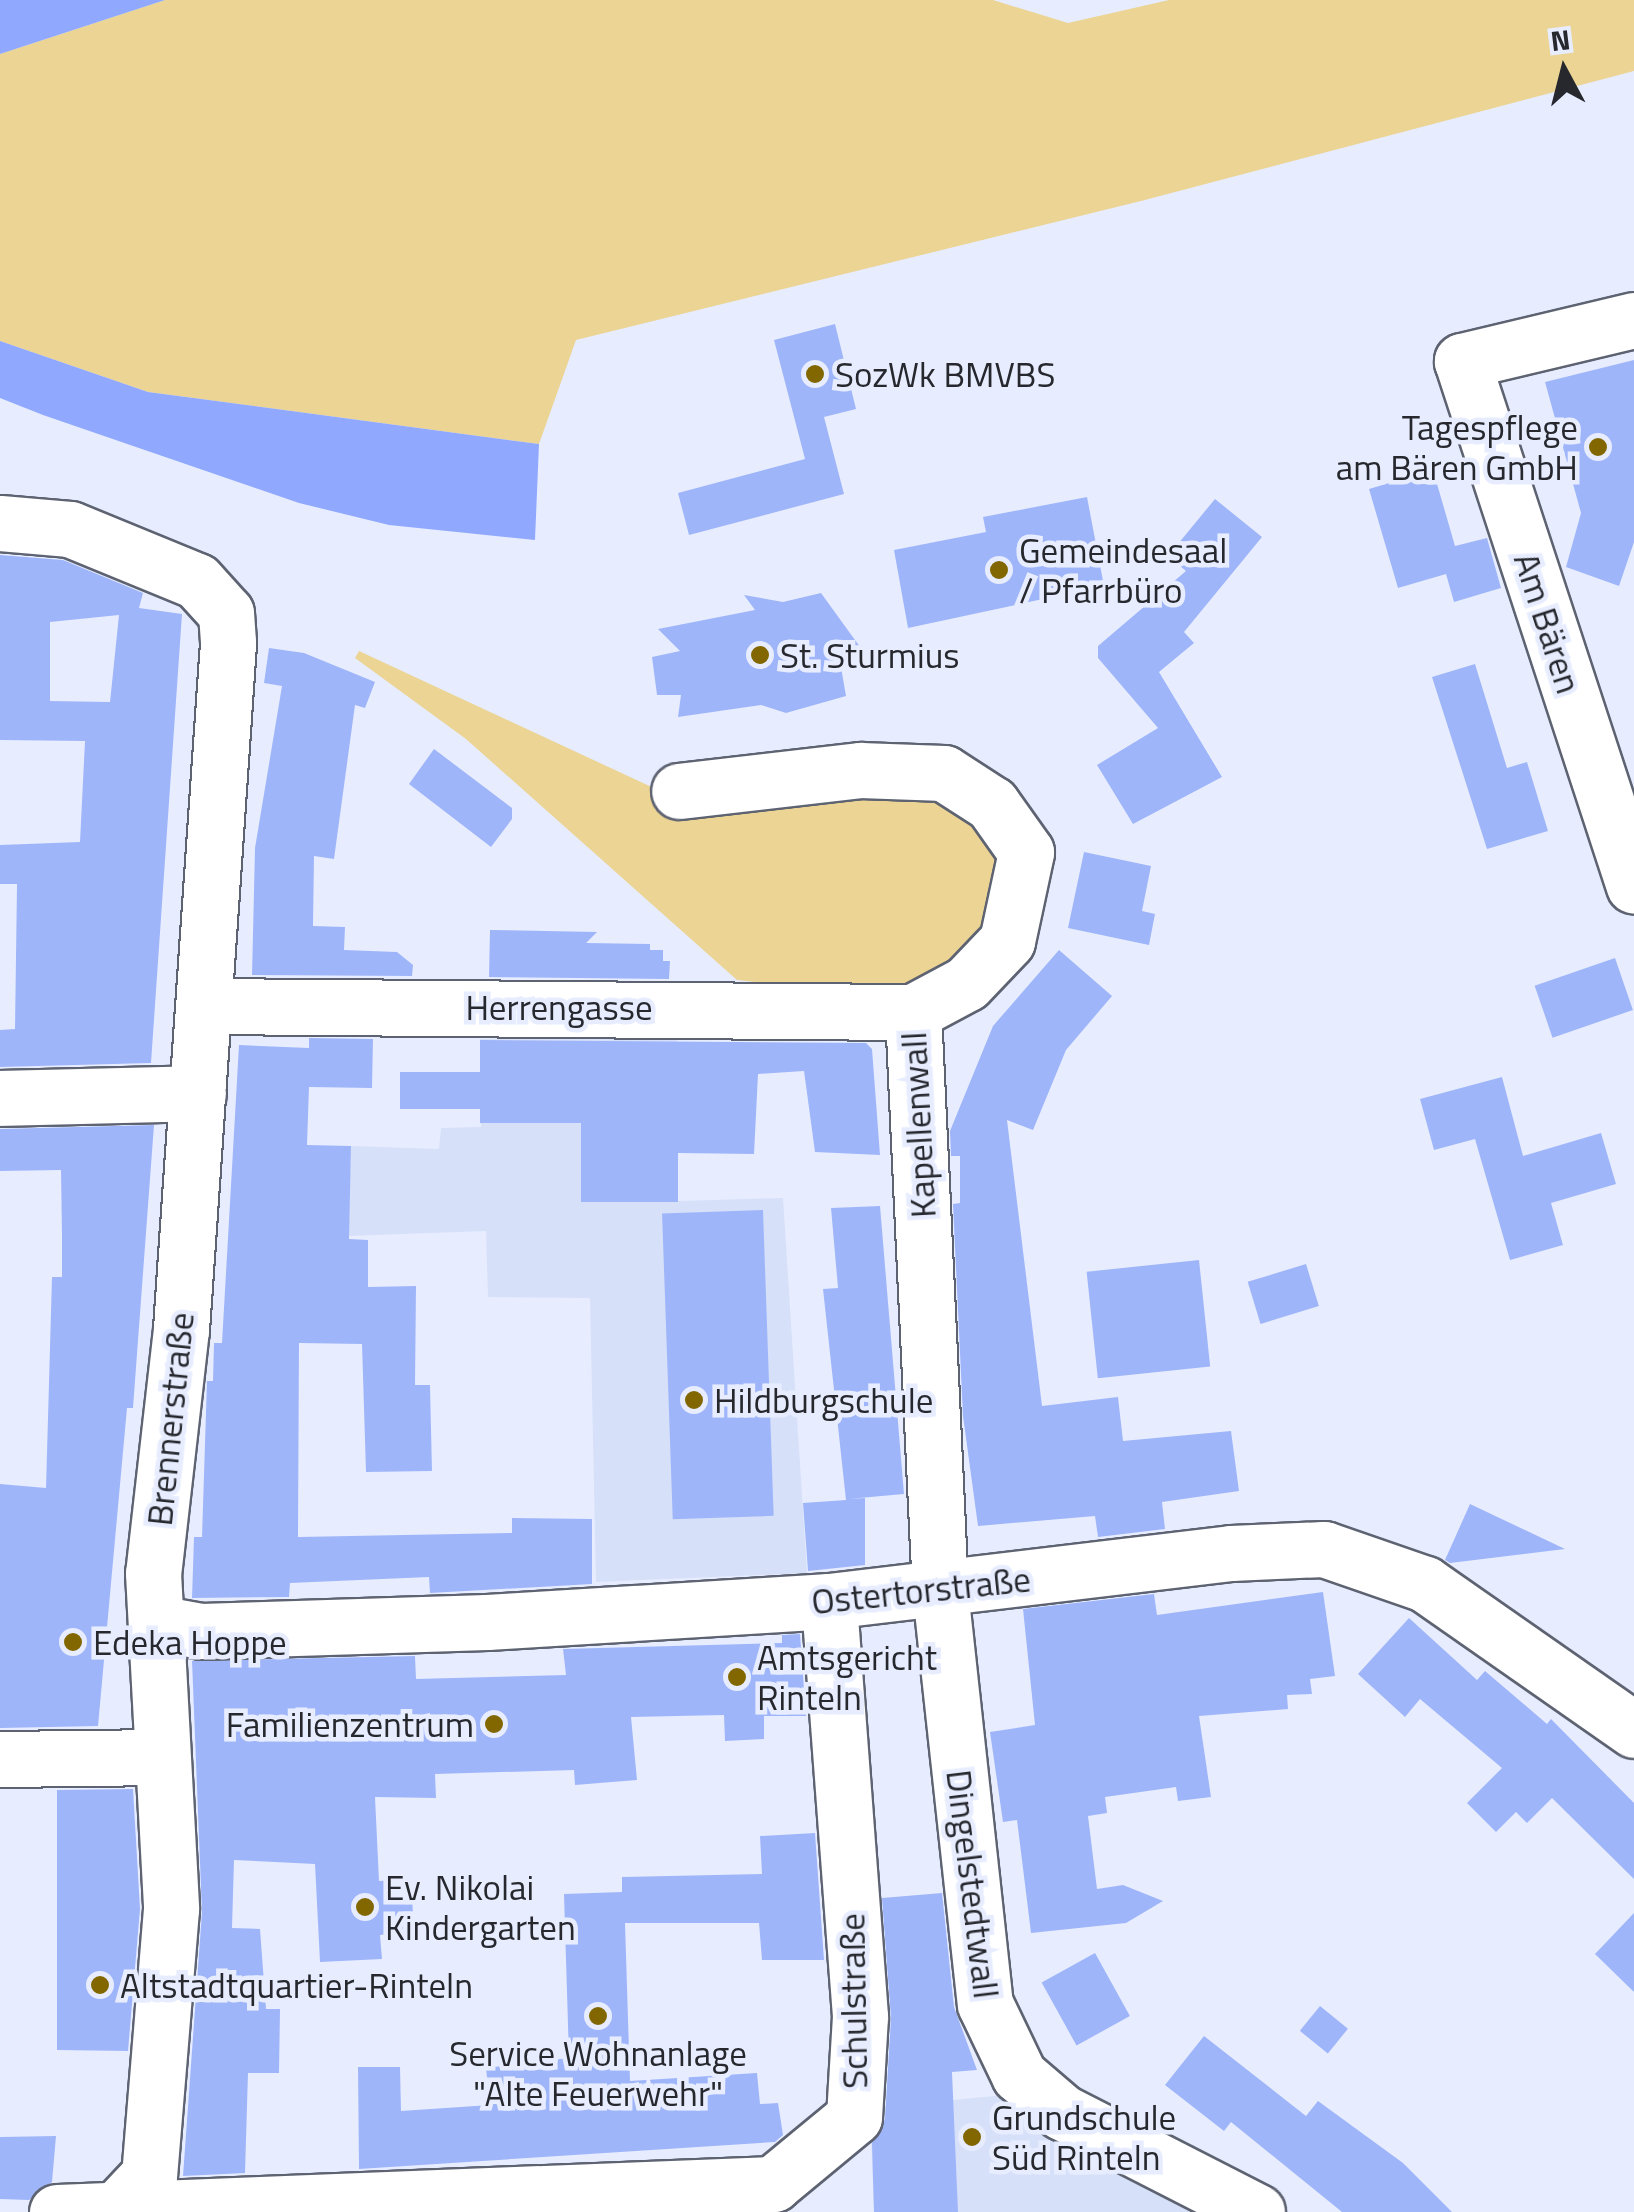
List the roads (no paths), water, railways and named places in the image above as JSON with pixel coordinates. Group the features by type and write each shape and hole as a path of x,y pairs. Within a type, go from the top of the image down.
{"street":[{"name":"Am Bären","path":"1634,320 1462,361 1634,886"},
{"name":"Brennerstraße","path":"0,524 70,528 148,556 197,581 226,613 205,1006 181,1328 153,1573 159,1758 172,1894 149,2175 115,2211"},
{"name":"Kapellenwall","path":"679,791 860,770 944,773 992,804 1026,852 1006,941 967,983 912,1012 940,1591"},
{"name":"Herrengasse","path":"205,1006 912,1012"},
{"path":"0,1098 198,1094"},
{"name":"Ostertorstraße","path":"156,1623 201,1631 410,1625 829,1601 940,1591 1231,1553 1324,1548 1424,1584 1634,1730"},
{"name":"Dingelstedtwall","path":"940,1591 985,2004 1000,2043 1019,2075 1062,2112 1257,2212"},
{"name":"Schulstraße","path":"57,2212 734,2198 774,2184 854,2117 860,2016 829,1601"},
{"path":"0,1759 159,1758"}],"water":[{"path":"0,0 165,0 0,54"},
{"path":"0,341 148,392 539,444 535,540 389,525 299,503 43,415 0,398"}],"place":[{"name":"SozWk BMVBS","path":"815,374"},
{"name":"Tagespflege am Bären GmbH","path":"1598,447"},
{"name":"Gemeindesaal / Pfarrbüro","path":"999,570"},
{"name":"St. Sturmius","path":"760,655"},
{"name":"Hildburgschule","path":"694,1400"},
{"name":"Edeka Hoppe","path":"73,1642"},
{"name":"Amtsgericht Rinteln","path":"737,1677"},
{"name":"Familienzentrum","path":"494,1724"},
{"name":"Ev. Nikolai Kindergarten","path":"365,1907"},
{"name":"Altstadtquartier-Rinteln","path":"100,1985"},
{"name":"Service Wohnanlage \"Alte Feuerwehr\"","path":"598,2016"},
{"name":"Grundschule Süd Rinteln","path":"972,2137"}]}
